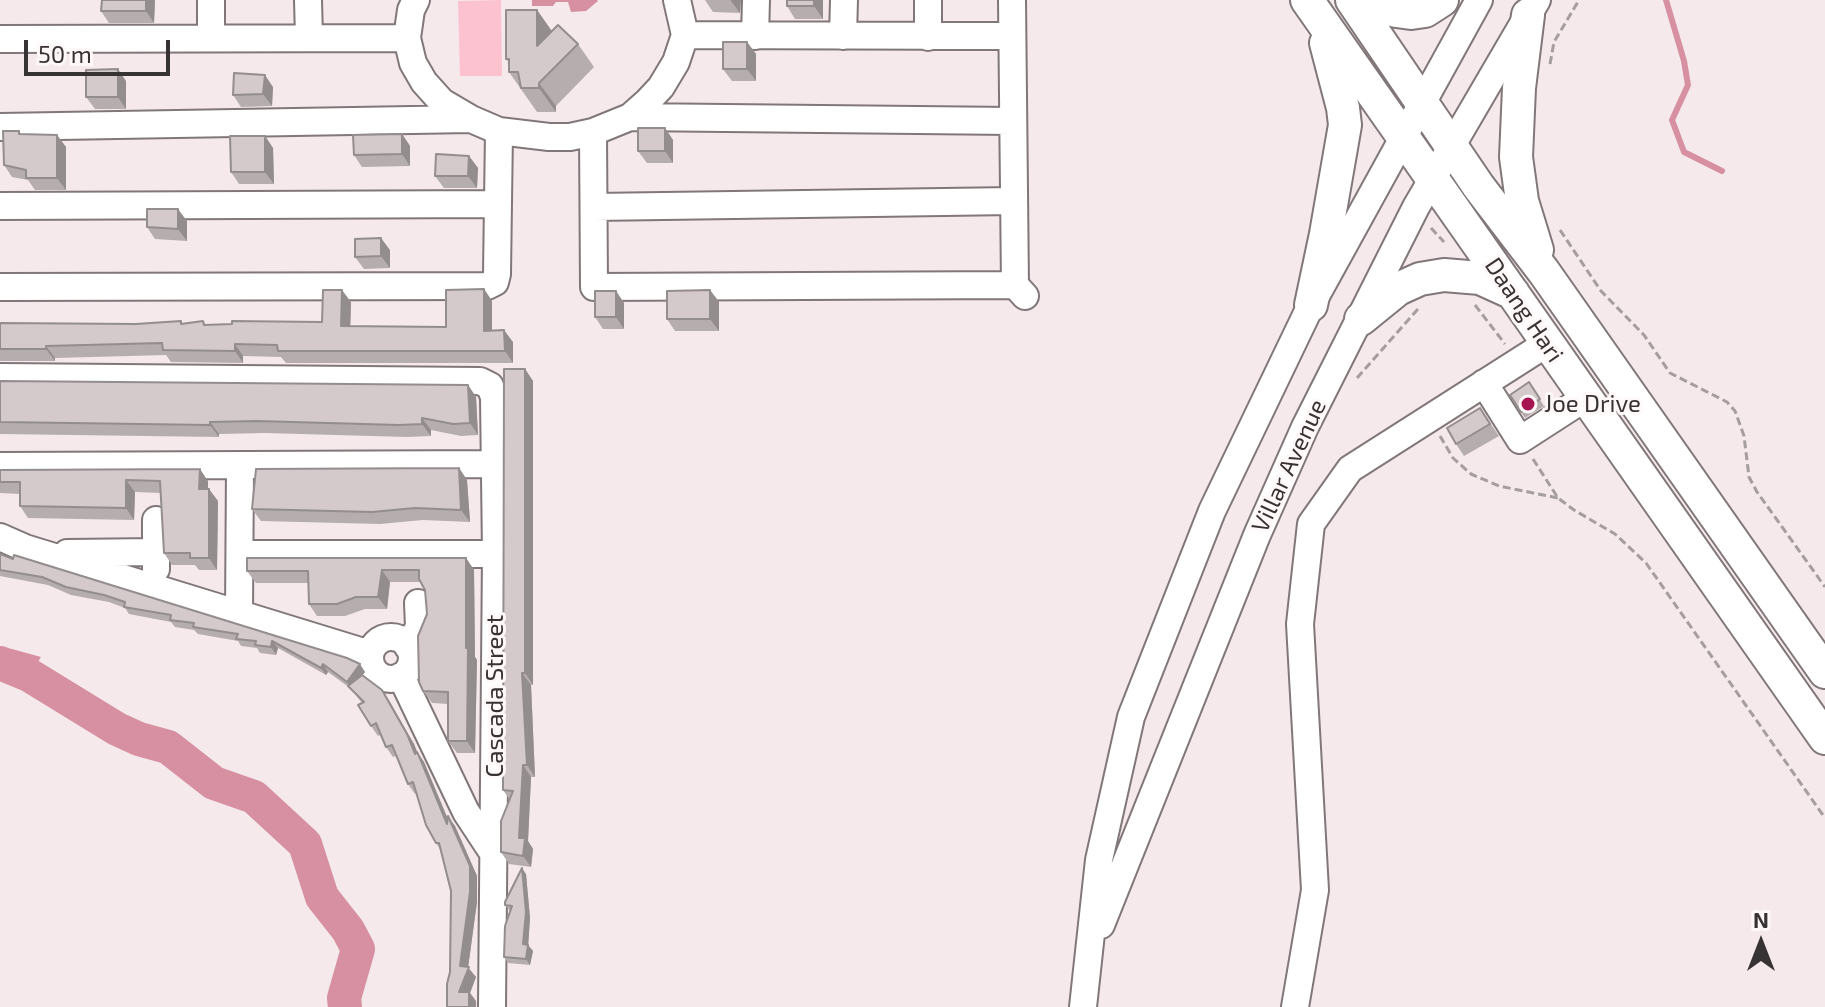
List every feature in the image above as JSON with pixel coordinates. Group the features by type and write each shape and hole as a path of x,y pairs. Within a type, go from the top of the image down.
{"main road":[{"name":"Daang Hari","path":"1352,0 1451,145 1825,672"},
{"path":"1361,0 1411,13 1425,11 1442,0"},
{"name":"Daang Hari","path":"1313,8 1401,138 1825,738"},
{"path":"1311,305 1345,125 1335,73 1313,8"},
{"path":"1532,8 1519,88 1516,157 1522,201 1544,272"},
{"path":"1361,319 1398,289 1432,277 1462,275 1480,278 1513,293"}],"street":[{"path":"211,0 211,37"},
{"path":"308,0 309,38"},
{"path":"416,0 411,10 407,38 413,63 424,82 442,102 499,131 549,137 593,132 630,117 661,87 676,62 685,35 677,0"},
{"path":"755,36 756,0"},
{"path":"843,36 844,0"},
{"path":"928,0 928,37"},
{"path":"593,132 594,287 1021,291 1013,201 1012,0"},
{"name":"Villar Avenue","path":"1083,1007 1099,860 1131,717 1212,511 1311,305 1479,0"},
{"name":"Villar Avenue","path":"1090,954 1257,535 1305,427 1431,179 1532,8"},
{"path":"685,35 1011,36"},
{"path":"0,39 407,38"},
{"path":"630,117 1012,121"},
{"path":"0,127 471,119"},
{"path":"0,287 487,286 495,282 497,274 499,131"},
{"path":"594,207 1013,201"},
{"path":"0,206 498,204"},
{"path":"1295,1007 1315,890 1300,624 1311,524 1350,469 1546,344"},
{"name":"Cascada Street","path":"0,377 480,381 490,386 494,397 496,554 492,1007"},
{"path":"1484,383 1520,440 1585,398"},
{"path":"0,466 494,464"},
{"path":"239,613 240,466"},
{"path":"156,520 156,589"},
{"path":"0,537 41,553 370,654"},
{"path":"41,553 156,552"},
{"path":"240,554 496,554"},
{"path":"408,647 419,627 418,603"},
{"path":"391,637 408,647 411,660 406,672 388,679 376,673 370,654 377,642 391,637"},
{"path":"401,676 466,812 493,853"}],"path":[{"path":"1548,71 1554,42 1579,0"},
{"path":"1556,224 1601,291 1644,335 1670,373 1718,397 1735,411 1744,436 1749,477 1825,587"},
{"path":"1469,299 1517,362"},
{"path":"1355,380 1426,301"},
{"path":"1430,418 1453,458 1471,474 1499,486 1558,498"},
{"path":"1520,440 1558,498 1615,534 1646,563 1825,818"}],"shaded area":[{"path":"501,0 502,76 460,76 458,1"},
{"path":"532,0 598,1 586,11 571,12 568,2 532,6"},
{"path":"0,647 41,657 29,675 0,675"}],"building":[{"path":"102,0 146,0 146,11 101,11"},
{"path":"787,0 814,0 814,6 787,6"},
{"path":"506,10 537,10 537,46 558,25 578,44 539,83 539,88 521,88 518,72 509,72"},
{"path":"723,42 747,42 747,69 723,69"},
{"path":"118,69 118,97 86,97 86,70"},
{"path":"234,73 265,75 263,94 233,95"},
{"path":"638,128 665,128 665,151 638,151"},
{"path":"3,131 57,135 57,178 26,178 26,170 4,165"},
{"path":"402,134 402,154 354,155 353,135"},
{"path":"230,136 265,136 265,172 231,172"},
{"path":"436,154 469,156 468,176 435,176"},
{"path":"147,209 178,209 178,229 147,227"},
{"path":"381,238 381,256 355,257 355,239"},
{"path":"484,289 484,331 504,330 505,351 278,351 277,345 235,344 235,351 163,350 162,343 0,349 0,323 136,324 181,321 181,324 203,321 204,325 232,324 232,321 322,322 323,290 342,290 341,326 446,327 446,290"},
{"path":"710,290 710,319 667,319 667,291"},
{"path":"595,291 616,291 616,317 595,317"},
{"path":"504,369 525,369 525,673 522,673 527,765 523,765 519,838 525,838 523,856 501,852 501,821 513,791 503,790"},
{"path":"0,381 468,385 470,423 453,424 422,418 422,424 399,425 257,421 210,422 210,425 0,422"},
{"path":"1529,382 1540,399 1521,412 1510,395"},
{"path":"1480,408 1490,424 1456,444 1447,428"},
{"path":"459,468 461,510 415,508 372,512 252,509 256,469"},
{"path":"200,469 199,489 209,489 209,558 190,558 190,553 164,553 160,481 126,480 126,508 20,506 20,482 0,482 0,470"},
{"path":"0,554 13,559 14,555 360,664 347,682 323,664 321,668 272,641 271,647 255,645 256,641 236,639 238,634 193,627 194,623 170,620 171,615 124,607 125,602 104,595 66,587 42,577 0,570"},
{"path":"247,558 466,558 467,741 448,741 448,692 423,691 419,682 418,636 427,614 419,570 382,570 378,597 356,597 337,604 309,604 308,571 247,571"},
{"path":"362,675 382,690 407,734 447,824 448,816 470,866 470,892 460,966 469,967 459,992 469,992 469,1007 447,1007 451,891 439,843 436,843 426,825 413,782 408,784 392,745 386,747 376,723 371,726 358,705 364,702 348,686"},
{"path":"522,868 526,912 523,944 528,945 526,959 504,957 505,926 512,906 505,905 505,902"}],"waterway":[{"path":"1666,0 1688,85 1672,120 1684,152 1722,171"},
{"path":"0,663 29,675 117,729 168,747 214,783 254,797 305,844 322,897 348,930 358,949 344,998 345,1007"}],"place":[{"name":"Joe Drive","path":"1528,404"}]}
